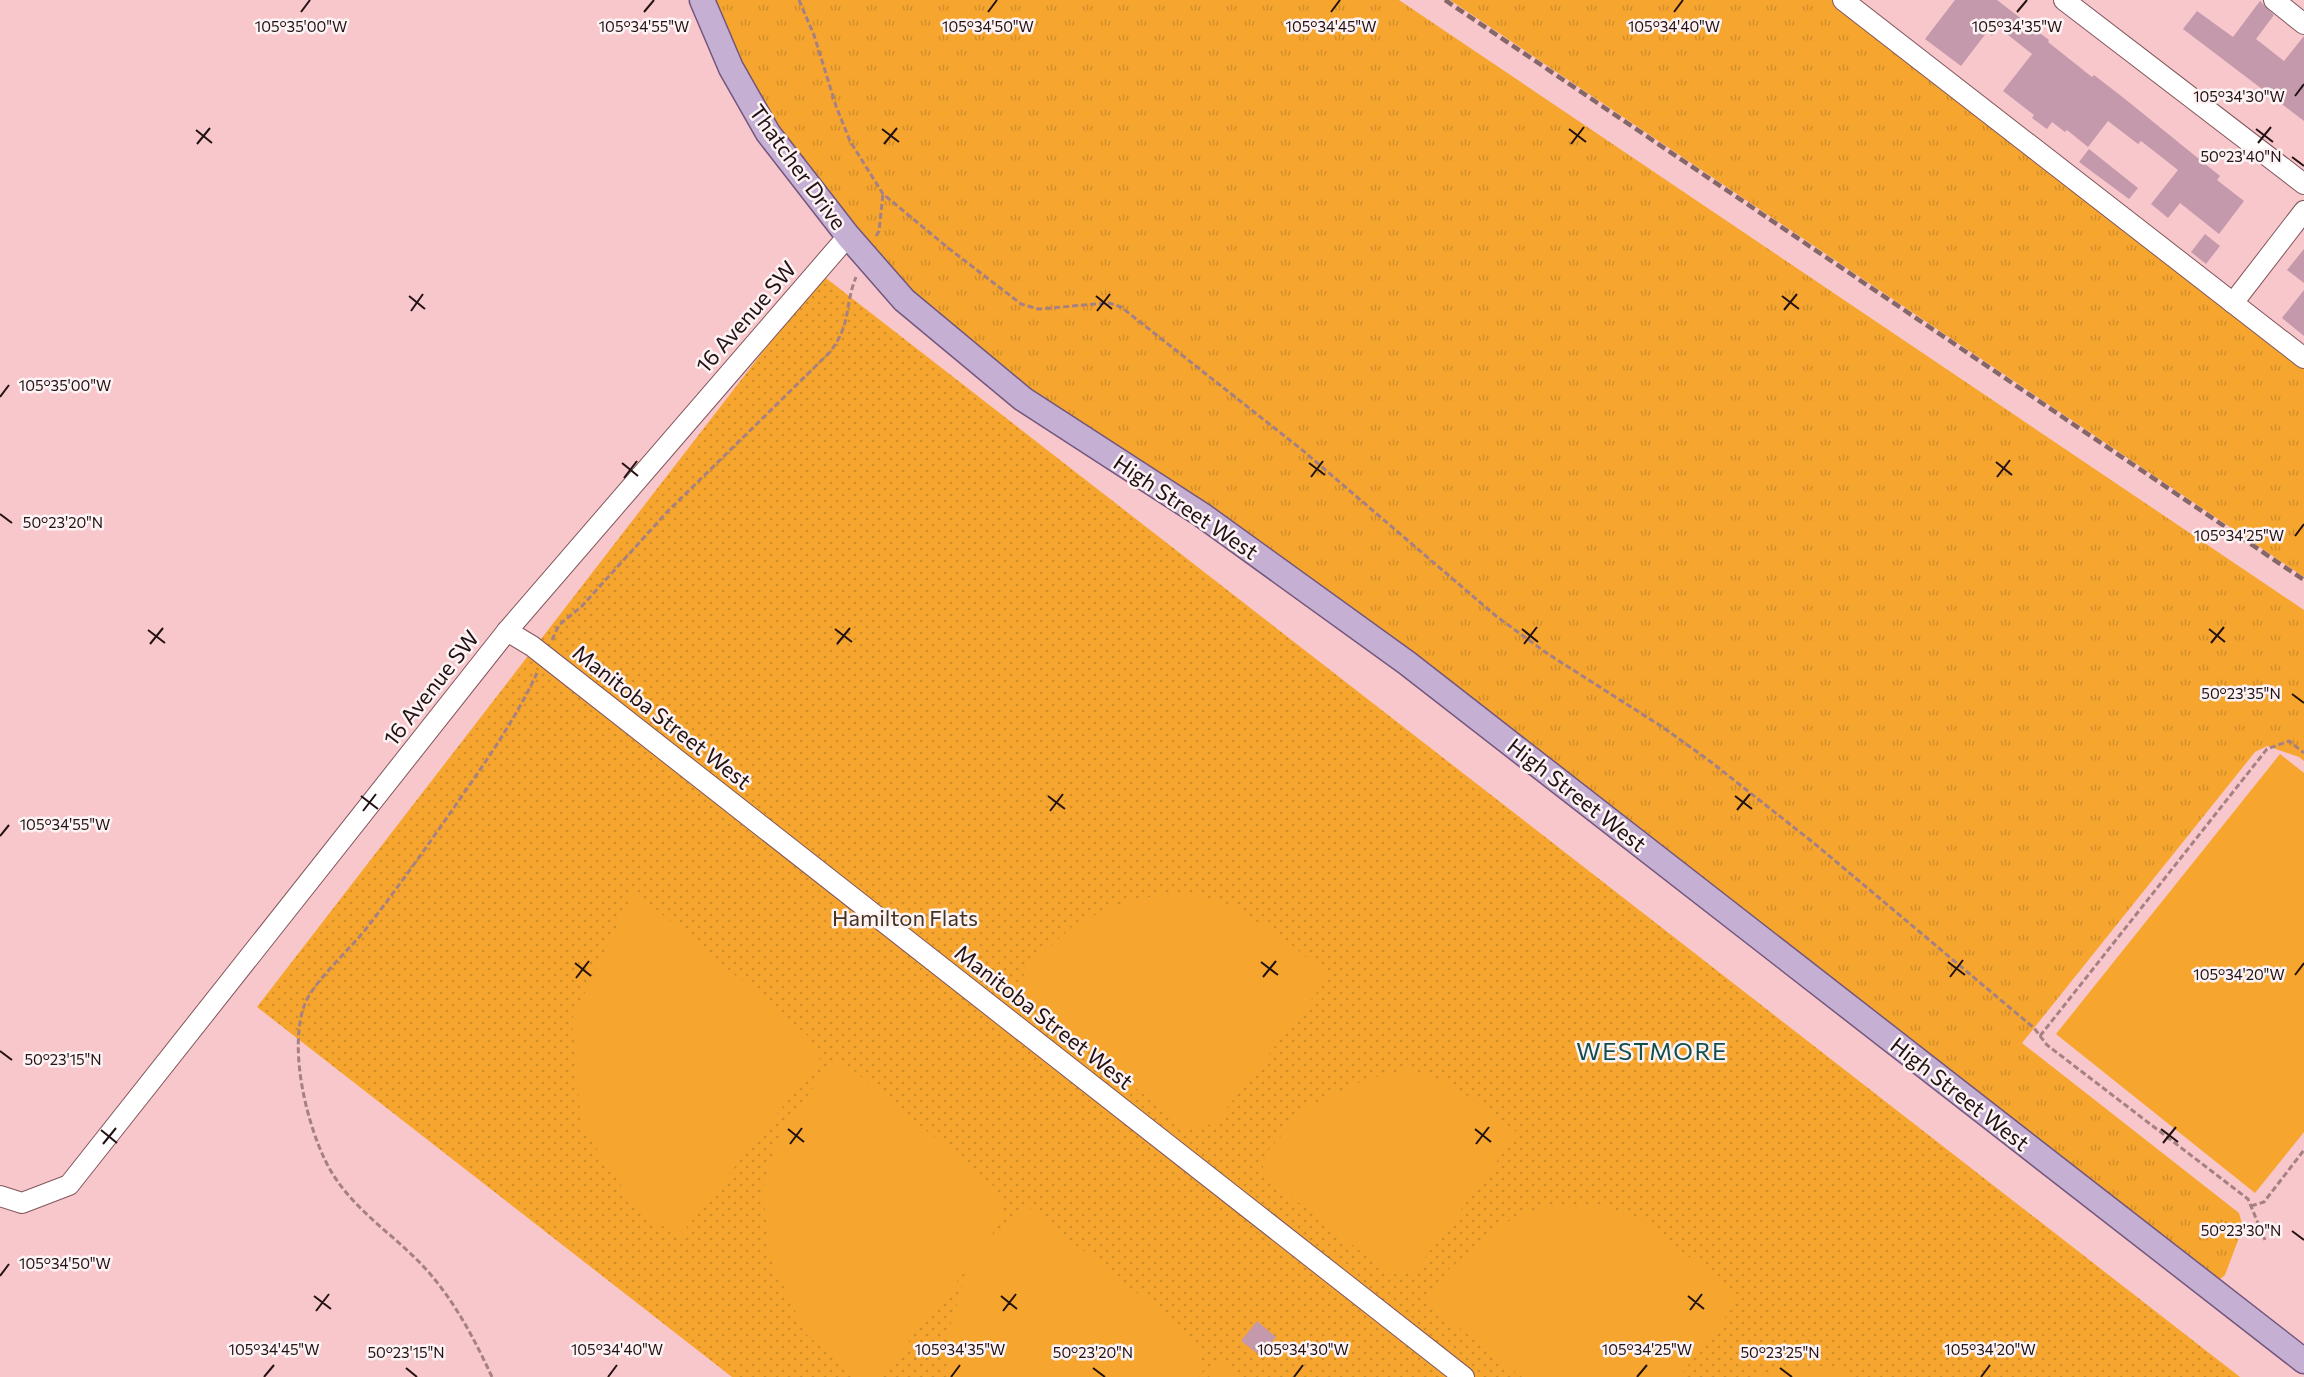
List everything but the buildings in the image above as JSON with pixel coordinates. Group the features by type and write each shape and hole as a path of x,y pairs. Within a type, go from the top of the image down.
{"main road":[{"name":"Thatcher Drive","path":"702,0 731,68 768,133 856,245"},
{"name":"High Street West","path":"856,245 904,300 1023,399 1202,515 1407,663 2304,1362"}],"street":[{"path":"1843,0 2304,357"},
{"path":"2064,0 2304,184"},
{"path":"2274,0 2304,24"},
{"path":"2233,303 2304,211"},
{"name":"16 Avenue SW","path":"0,1196 22,1203 69,1185 507,631 856,245"},
{"name":"Manitoba Street West","path":"507,631 545,656 1464,1377"}],"path":[{"path":"799,0 814,35 836,106 850,141 883,194 1021,304 1038,309 1109,303 1121,307 1301,449 1496,616 1548,654 1664,728 1815,844 2034,1028 2047,1045 2248,1199 2265,1240"},
{"path":"492,1377 453,1304 423,1266 379,1227 344,1191 326,1161 308,1113 300,1069 299,1028 304,1004 367,927 510,726 559,626 582,606 668,512 830,352 840,339 847,320 856,245 879,231 883,194"},
{"path":"2040,1036 2267,749 2289,741 2304,753"},
{"path":"2251,1206 2264,1202 2304,1150"}],"green space":[{"path":"706,0 1399,0 2304,610 2304,761 2299,757 2267,746 2255,752 2022,1043 2239,1213 2243,1227 2225,1275 2218,1281 1415,665 1037,402 906,298 806,178"},
{"path":"1450,0 1843,0 2304,358 2304,577"},
{"name":"Hamilton Flats","path":"822,275 2240,1377 732,1377 257,1007"},
{"path":"2280,754 2304,773 2304,1132 2255,1193 2056,1034"},
{"path":"634,891 808,1036 820,1060 679,1237 636,1208 581,1125 572,1019"},
{"path":"1182,892 1232,905 1292,945 1329,977 1215,1123 1189,1130 1014,992 1029,966 1076,923 1131,900"},
{"path":"837,1057 997,1189 1005,1216 973,1261 1025,1205 1188,1333 1206,1367 1198,1377 948,1377 948,1333 968,1268 880,1377 854,1377 806,1334 769,1255 763,1189 782,1129"},
{"path":"1407,1069 1451,1084 1518,1133 1416,1270 1391,1275 1261,1173 1269,1149 1309,1106 1365,1080"},
{"path":"1593,1204 1641,1220 1741,1297 1679,1377 1522,1377 1426,1302 1448,1270 1498,1226 1542,1206"},
{"path":"1220,1359 1243,1377 1209,1377"},
{"path":"1784,1367 1841,1369 1851,1377 1753,1377"}],"railway":[{"path":"1445,0 2304,580"}],"district":[{"name":"WESTMORE","path":"1652,1052"}]}
